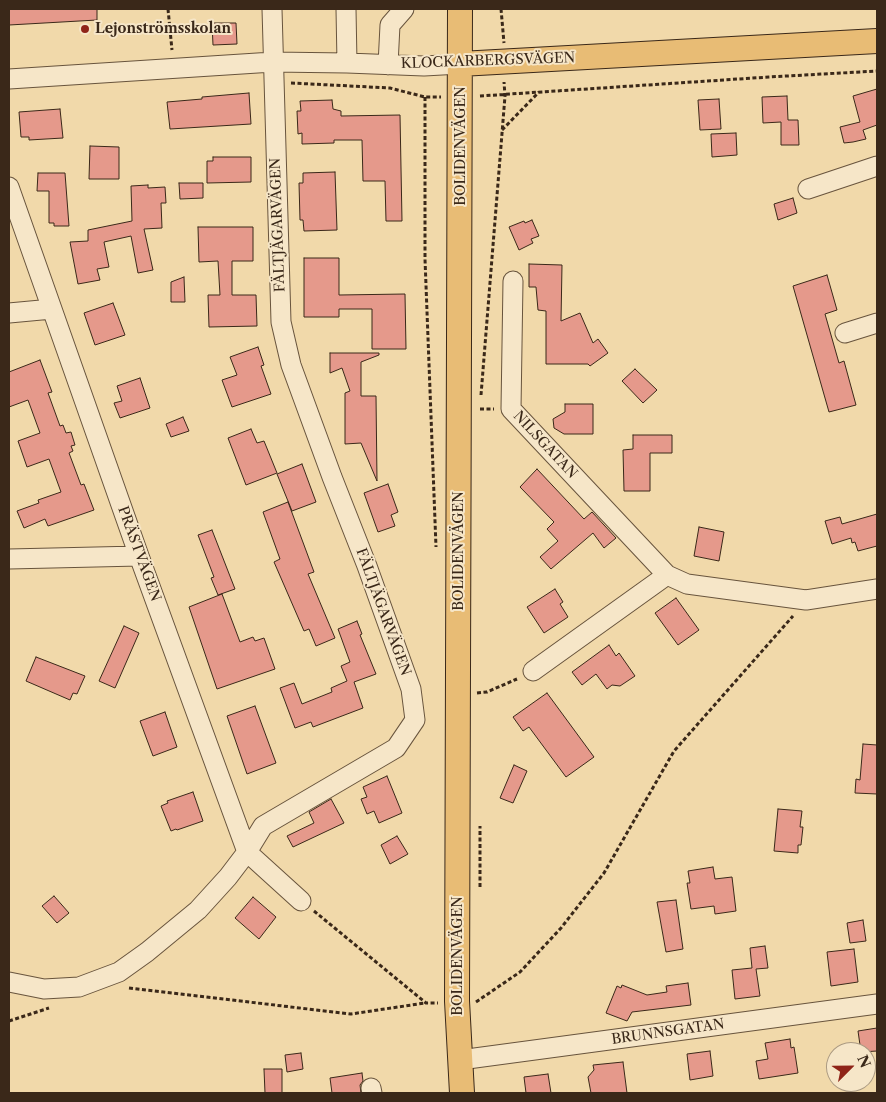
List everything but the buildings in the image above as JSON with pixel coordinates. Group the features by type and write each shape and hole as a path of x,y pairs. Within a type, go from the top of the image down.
{"main road":[{"name":"BOLIDENVÄGEN","path":"460,9 471,999 460,1060 462,1093"},
{"name":"KLOCKARBERGSVÄGEN","path":"460,64 877,41"}],"street":[{"name":"FÄLTJÄGARVÄGEN","path":"9,982 44,989 79,987 119,972 147,952 198,910 228,877 264,826 396,748 415,720 411,689 367,566 290,365 281,322 272,9"},
{"path":"346,9 347,63"},
{"path":"388,65 390,25 404,9"},
{"name":"KLOCKARBERGSVÄGEN","path":"9,79 273,62 424,66 460,64"},
{"path":"808,189 877,166"},
{"name":"PRÄSTVÄGEN","path":"9,188 16,228 52,309 139,556 247,852 301,901"},
{"name":"NILSGATAN","path":"513,281 511,409 667,575"},
{"path":"9,313 52,309"},
{"path":"845,333 877,323"},
{"path":"9,559 139,556"},
{"path":"533,671 667,575 687,584 806,600 877,588"},
{"name":"BRUNNSGATAN","path":"460,1060 877,1004"}],"path":[{"path":"168,9 173,68"},
{"path":"501,9 503,23"},
{"path":"481,399 505,96 769,76 877,71"},
{"path":"273,82 302,85 390,88 425,97 426,259 436,554"},
{"path":"502,131 539,92"},
{"path":"480,409 480,418"},
{"path":"111,975 120,986 351,1014 426,1003 471,999 520,972 561,928 604,873 674,751 806,600"},
{"path":"476,684 476,694 487,692 533,671"},
{"path":"480,817 480,892"},
{"path":"301,901 426,1003"},
{"path":"471,999 478,1011"}],"place":[{"name":"Lejonströmsskolan","path":"85,29"}]}
